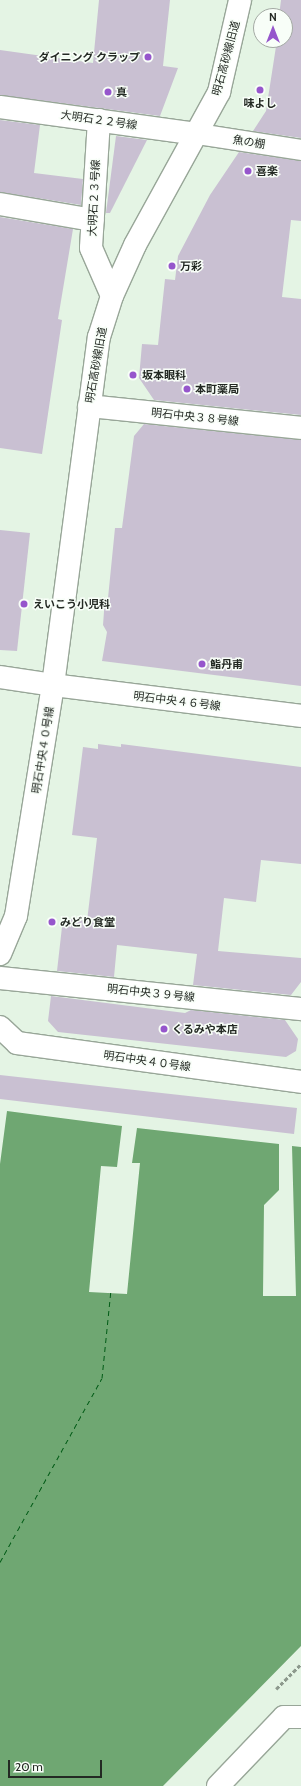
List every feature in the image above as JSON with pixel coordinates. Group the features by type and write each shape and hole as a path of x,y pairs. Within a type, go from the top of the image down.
{"street":[{"name":"明石高砂線旧道","path":"53,685 99,337 112,296 135,245 198,134 219,92 240,0"},
{"name":"大明石２２号線","path":"0,107 198,134"},
{"name":"大明石２３号線","path":"99,120 91,248 112,296"},
{"name":"魚の棚","path":"198,134 301,150"},
{"path":"0,204 93,220"},
{"name":"明石中央３８号線","path":"89,406 301,428"},
{"name":"明石中央４６号線","path":"0,677 301,716"},
{"name":"明石中央４０号線","path":"0,954 16,916 53,685"},
{"name":"明石中央３９号線","path":"0,978 301,1009"},
{"name":"明石中央４０号線","path":"0,1027 17,1043 301,1082"},
{"path":"218,1786 284,1717 301,1717"}],"shaded area":[{"path":"7,1111 122,1126 117,1167 101,1166 89,1292 127,1294 140,1163 132,1163 137,1128 279,1144 279,1190 264,1205 263,1296 296,1296 292,1146 301,1147 301,1646 163,1786 0,1786 0,1164"}],"building":[{"path":"99,0 170,0 163,66 178,68 160,116 0,95 0,50 93,63"},
{"path":"281,0 301,0 301,138 253,131 266,111 276,48 293,48 293,8 280,8"},
{"path":"0,120 40,125 34,173 83,179 81,205 0,192"},
{"path":"116,136 147,140 110,213 106,213"},
{"path":"239,152 301,161 301,221 291,220 282,297 301,299 301,415 154,400 139,378 142,344 158,345 165,279 175,280 178,256 210,195"},
{"path":"0,217 73,229 58,319 62,320 42,454 0,448"},
{"path":"144,424 301,440 301,686 102,661 107,632 103,625 105,598 108,598 115,528 122,528 134,436"},
{"path":"0,530 30,533 17,651 0,650"},
{"path":"98,744 121,747 121,744 301,767 301,864 261,860 256,902 224,898 218,951 301,958 301,982 291,995 193,985 197,954 117,945 114,977 57,971 63,918 87,921 97,838 72,835 83,747 98,749"},
{"path":"51,996 185,1013 191,1010 285,1020 298,1039 296,1051 286,1057 58,1032 48,1021"},
{"path":"0,1075 297,1108 294,1134 0,1099"}],"ferry route":[{"path":"0,1562 102,1378 111,1290"}],"place":[{"name":"ダイニング クラップ","path":"148,57"},
{"name":"味よし","path":"260,90"},
{"name":"真","path":"108,92"},
{"name":"喜楽","path":"248,171"},
{"name":"万彩","path":"172,266"},
{"name":"坂本眼科","path":"133,375"},
{"name":"本町薬局","path":"187,389"},
{"name":"えいこう小児科","path":"24,604"},
{"name":"鮨丹甫","path":"202,664"},
{"name":"みどり食堂","path":"52,922"},
{"name":"くるみや本店","path":"164,1029"}]}
